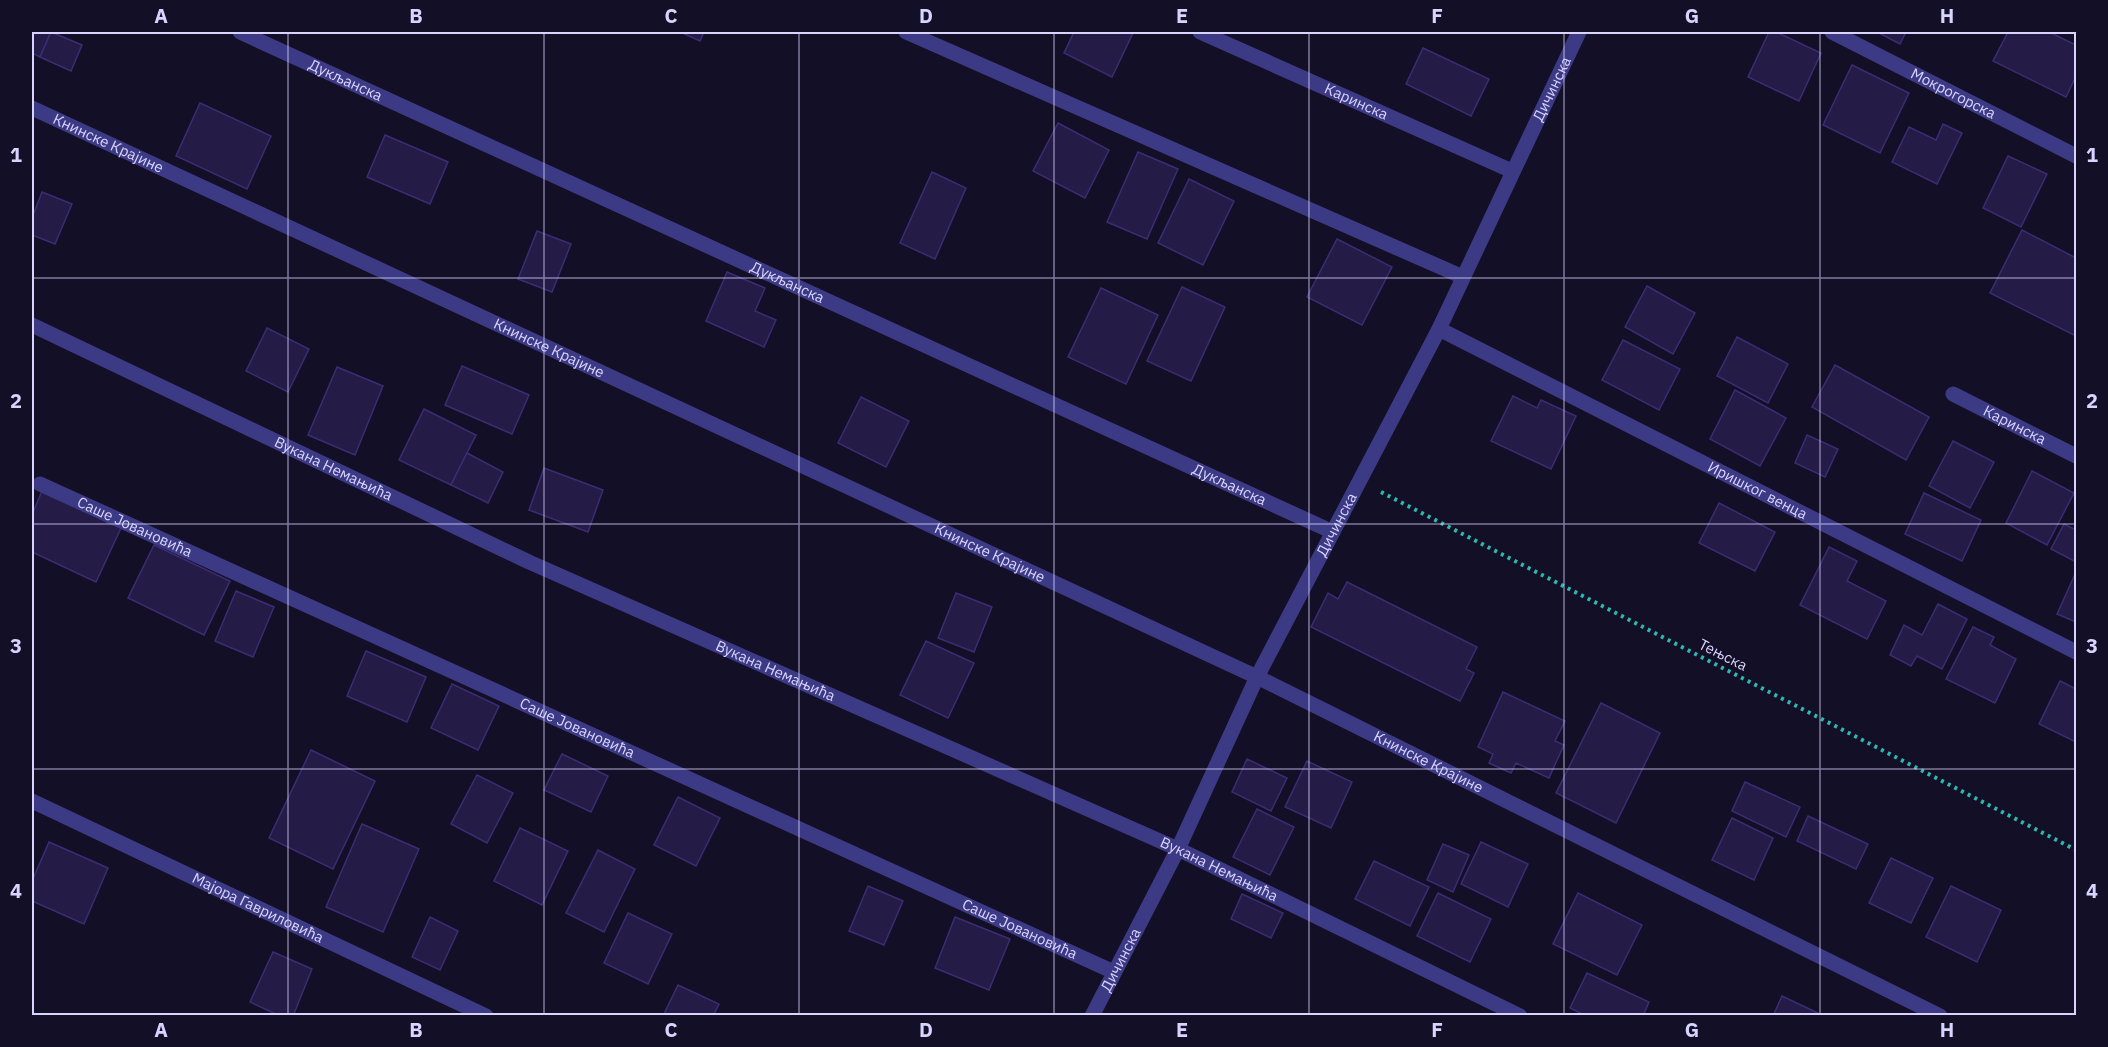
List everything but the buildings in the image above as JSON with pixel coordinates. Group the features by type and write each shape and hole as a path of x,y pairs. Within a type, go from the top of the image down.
{"street":[{"name":"Дукљанска","path":"240,32 1333,532"},
{"path":"906,32 1462,277"},
{"name":"Каринска","path":"1200,32 1512,171"},
{"name":"Дичинска","path":"1092,1016 1178,849 1257,677 1439,329 1579,32"},
{"name":"Мокрогорска","path":"1832,32 2076,156"},
{"name":"Книнске Крајине","path":"32,108 1257,677 1940,1016"},
{"name":"Вукана Немањића","path":"32,326 529,562 1178,849 1520,1016"},
{"name":"Иришког венца","path":"1439,329 2076,652"},
{"name":"Каринска","path":"1953,394 2076,456"},
{"name":"Саше Јовановића","path":"40,484 1114,972"},
{"name":"Мајора Гавриловића","path":"32,801 486,1016"}],"path":[{"name":"Тењска","path":"1359,481 2076,850"}]}
